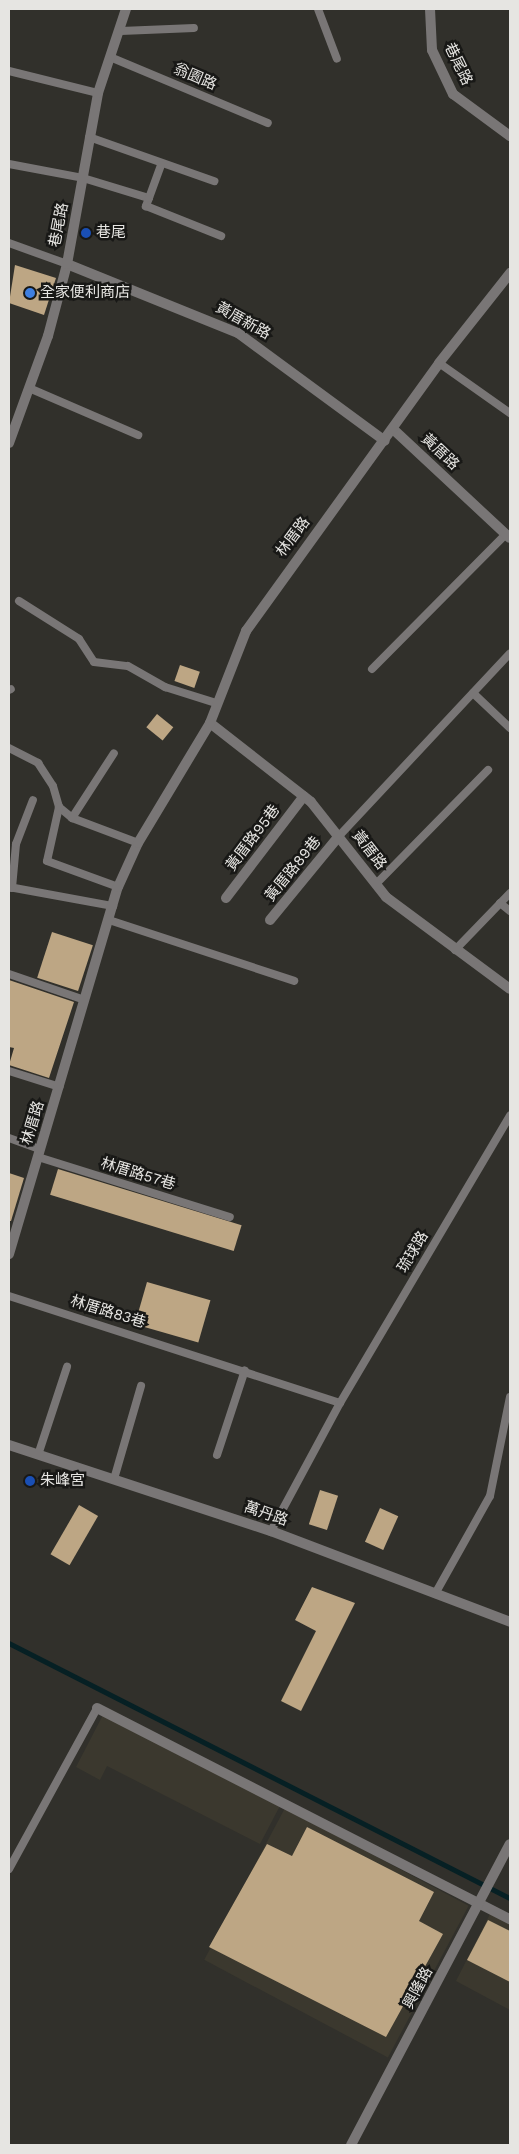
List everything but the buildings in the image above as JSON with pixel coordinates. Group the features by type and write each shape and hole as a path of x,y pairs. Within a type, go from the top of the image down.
{"street":[{"name":"巷尾路","path":"9,443 29,388 67,264 98,93 121,31 126,9"},
{"name":"巷尾路","path":"430,9 432,50 453,94 510,136"},
{"name":"黃厝新路","path":"67,264 238,333 385,441"},
{"name":"林厝路","path":"9,1254 60,1088 118,887 138,843 210,723 216,703 246,631 394,430 439,363 510,273"},
{"name":"黃厝路","path":"394,430 508,536"},
{"name":"黃厝路","path":"210,723 304,796 339,836 376,884 455,950 510,988"},
{"name":"黃厝路95巷","path":"226,898 304,796"},
{"name":"黃厝路89巷","path":"270,920 339,836"},
{"name":"萬丹路","path":"9,1445 271,1531 510,1622"},
{"path":"96,1708 510,1919"},
{"name":"興隆路","path":"351,2145 510,1844"}],"lane":[{"path":"318,9 337,59"},
{"path":"121,31 194,28"},
{"name":"翁園路","path":"110,57 268,123"},
{"path":"9,71 98,93"},
{"path":"89,137 161,165 214,181"},
{"path":"9,164 83,178 149,198"},
{"path":"161,165 146,206 221,236"},
{"path":"9,243 67,264"},
{"path":"439,363 510,412"},
{"path":"29,388 138,434"},
{"path":"372,669 508,536"},
{"path":"19,601 79,639 94,662 128,666 165,687 216,703"},
{"path":"339,836 510,653"},
{"path":"473,693 510,728"},
{"path":"9,748 38,763 53,786 59,807 47,861 118,887"},
{"path":"72,818 114,754"},
{"path":"376,884 488,770"},
{"path":"33,800 16,844 11,887 113,906"},
{"path":"59,807 72,818 138,843"},
{"path":"455,950 510,893"},
{"path":"500,903 510,911"},
{"path":"109,920 294,981"},
{"path":"9,974 85,1000"},
{"path":"9,1071 60,1088"},
{"name":"琉球路","path":"271,1531 340,1403 510,1115"},
{"name":"林厝路57巷","path":"9,1138 39,1153 230,1217"},
{"name":"林厝路83巷","path":"9,1296 245,1370"},
{"path":"38,1454 68,1367"},
{"path":"217,1455 245,1370 340,1403"},
{"path":"114,1478 141,1386"},
{"path":"435,1594 490,1496 510,1397"},
{"path":"9,1869 96,1708"}],"shaded area":[{"path":"105,1711 282,1802 260,1844 107,1766 100,1780 76,1767"},
{"path":"285,1808 469,1906 388,2058 204,1960"},
{"path":"490,1914 510,1924 510,2010 456,1981"}],"waterway":[{"path":"9,1643 510,1898"}],"place":[{"name":"巷尾","path":"86,233"},
{"name":"全家便利商店","path":"30,293"},
{"name":"朱峰宮","path":"30,1481"}]}
